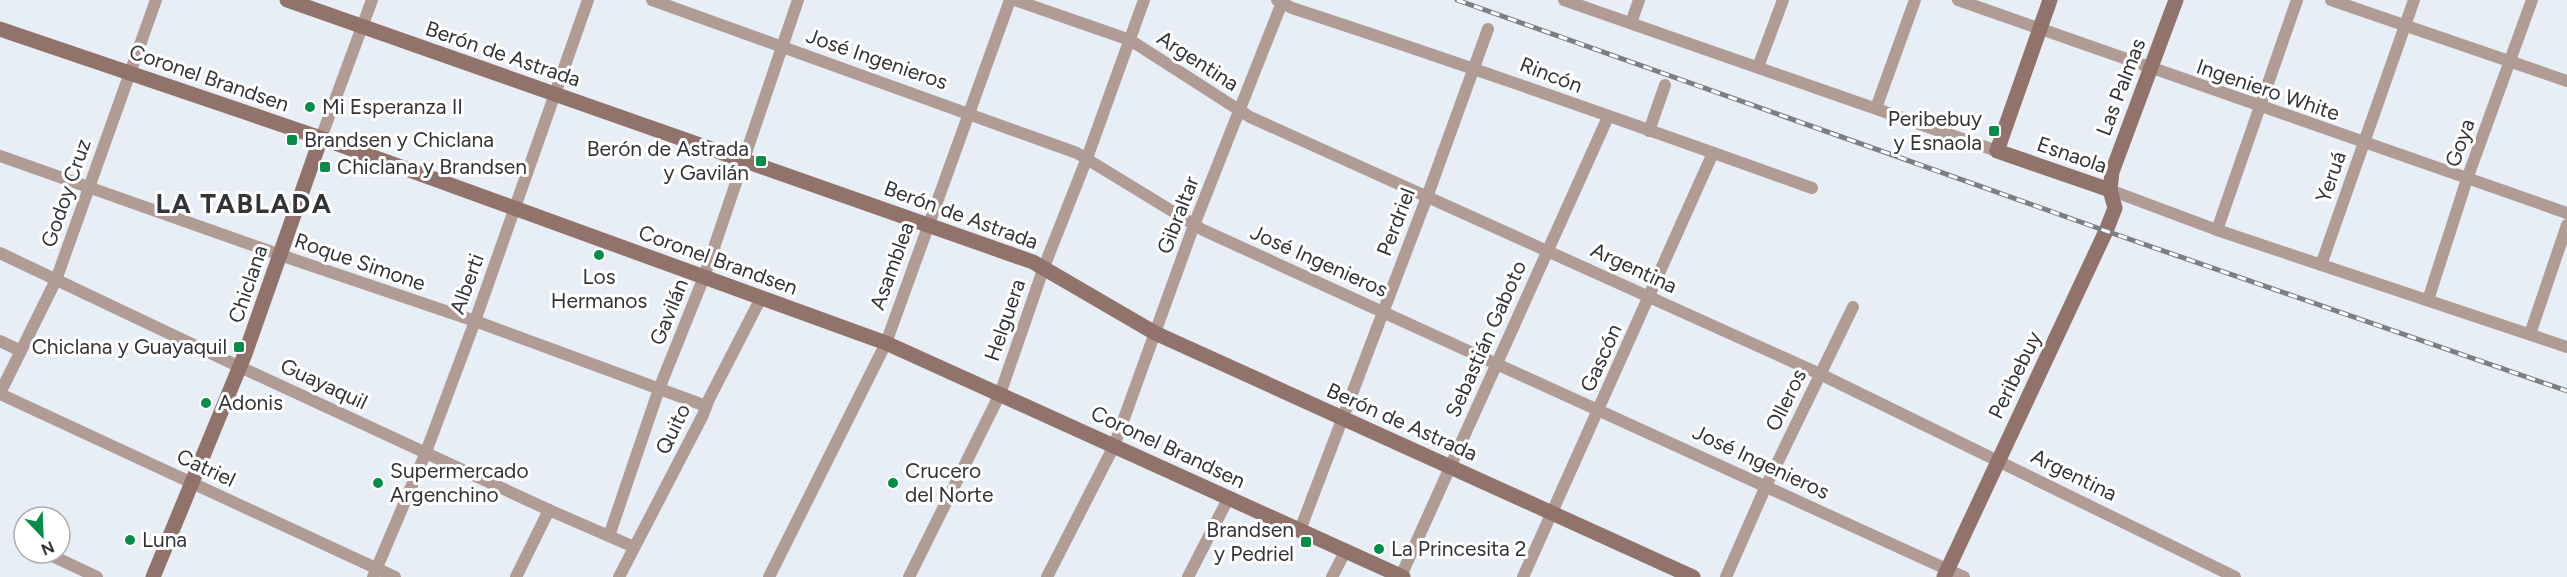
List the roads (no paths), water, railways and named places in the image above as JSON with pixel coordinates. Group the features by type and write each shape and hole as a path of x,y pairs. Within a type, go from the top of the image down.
{"street":[{"name":"Godoy Cruz","path":"0,394 19,351 56,280 156,0"},
{"name":"Berón de Astrada","path":"287,0 1044,267 1155,333 1693,577"},
{"name":"Chiclana","path":"153,577 240,367 372,0"},
{"name":"Alberti","path":"375,573 426,452 475,321 588,0"},
{"name":"José Ingenieros","path":"652,0 969,112 1087,158 1194,225 1766,486 1946,573 1964,577"},
{"name":"Gavilán","path":"609,536 659,389 704,277 798,0"},
{"name":"Asamblea","path":"769,577 886,343 1010,0"},
{"name":"Argentina","path":"1015,0 1130,40 1241,111 1820,374 1998,459 2215,573 2235,577"},
{"name":"Helguera","path":"909,577 1000,394 1044,267 1087,158 1144,0"},
{"name":"Esnaola","path":"1564,0 2110,190 2217,230 2567,347"},
{"path":"1630,23 1639,0"},
{"path":"1758,68 1783,0"},
{"path":"1876,108 1915,0"},
{"name":"Ingeniero White","path":"1958,0 2260,108 2567,213"},
{"path":"1997,152 2050,0"},
{"name":"Las Palmas","path":"2110,190 2112,172 2176,0"},
{"path":"2217,230 2297,0"},
{"path":"2331,0 2567,81"},
{"name":"Yeruá","path":"2321,265 2414,0"},
{"name":"Goya","path":"2428,300 2467,179 2532,0"},
{"name":"Rincón","path":"1281,1 1474,67 1608,117 1812,188"},
{"name":"Gibraltar","path":"1047,577 1114,446 1194,225 1241,111 1281,1"},
{"name":"Coronel Brandsen","path":"0,29 321,138 886,343 1402,577"},
{"name":"Perdriel","path":"1300,530 1427,197 1488,29"},
{"path":"1649,131 1665,85"},
{"name":"Sebastián Gaboto","path":"1402,577 1608,117"},
{"name":"Gascón","path":"1523,577 1713,153"},
{"name":"Roque Simone","path":"0,156 475,321 706,406"},
{"name":"Peribebuy","path":"1946,573 2106,231 2115,208 2110,190"},
{"path":"2530,334 2567,225"},
{"name":"Guayaquil","path":"0,253 240,367 634,547"},
{"name":"Quito","path":"619,577 703,416 761,298"},
{"name":"Olleros","path":"1726,577 1766,486 1853,307"},
{"path":"0,341 19,351"},
{"name":"Catriel","path":"0,394 191,483 375,573 395,577"},
{"path":"1188,577 1228,498"},
{"path":"516,577 549,510"},
{"path":"1332,577 1346,552"},
{"path":"72,565 97,577"}],"railway":[{"path":"1457,0 2106,231 2567,391"}],"place":[{"name":"Mi Esperanza II","path":"310,107"},
{"name":"Peribebuy y Esnaola","path":"1994,131"},
{"name":"Brandsen y Chiclana","path":"292,140"},
{"name":"Berón de Astrada y Gavilán","path":"761,161"},
{"name":"Chiclana y Brandsen","path":"325,167"},
{"name":"Los Hermanos","path":"599,255"},
{"name":"Chiclana y Guayaquil","path":"239,347"},
{"name":"Adonis","path":"206,403"},
{"name":"Supermercado Argenchino","path":"378,483"},
{"name":"Crucero del Norte","path":"893,483"},
{"name":"Luna","path":"130,540"},
{"name":"Brandsen y Pedriel","path":"1306,542"},
{"name":"La Princesita 2","path":"1379,549"}],"district":[{"name":"LA TABLADA","path":"244,204"}]}
